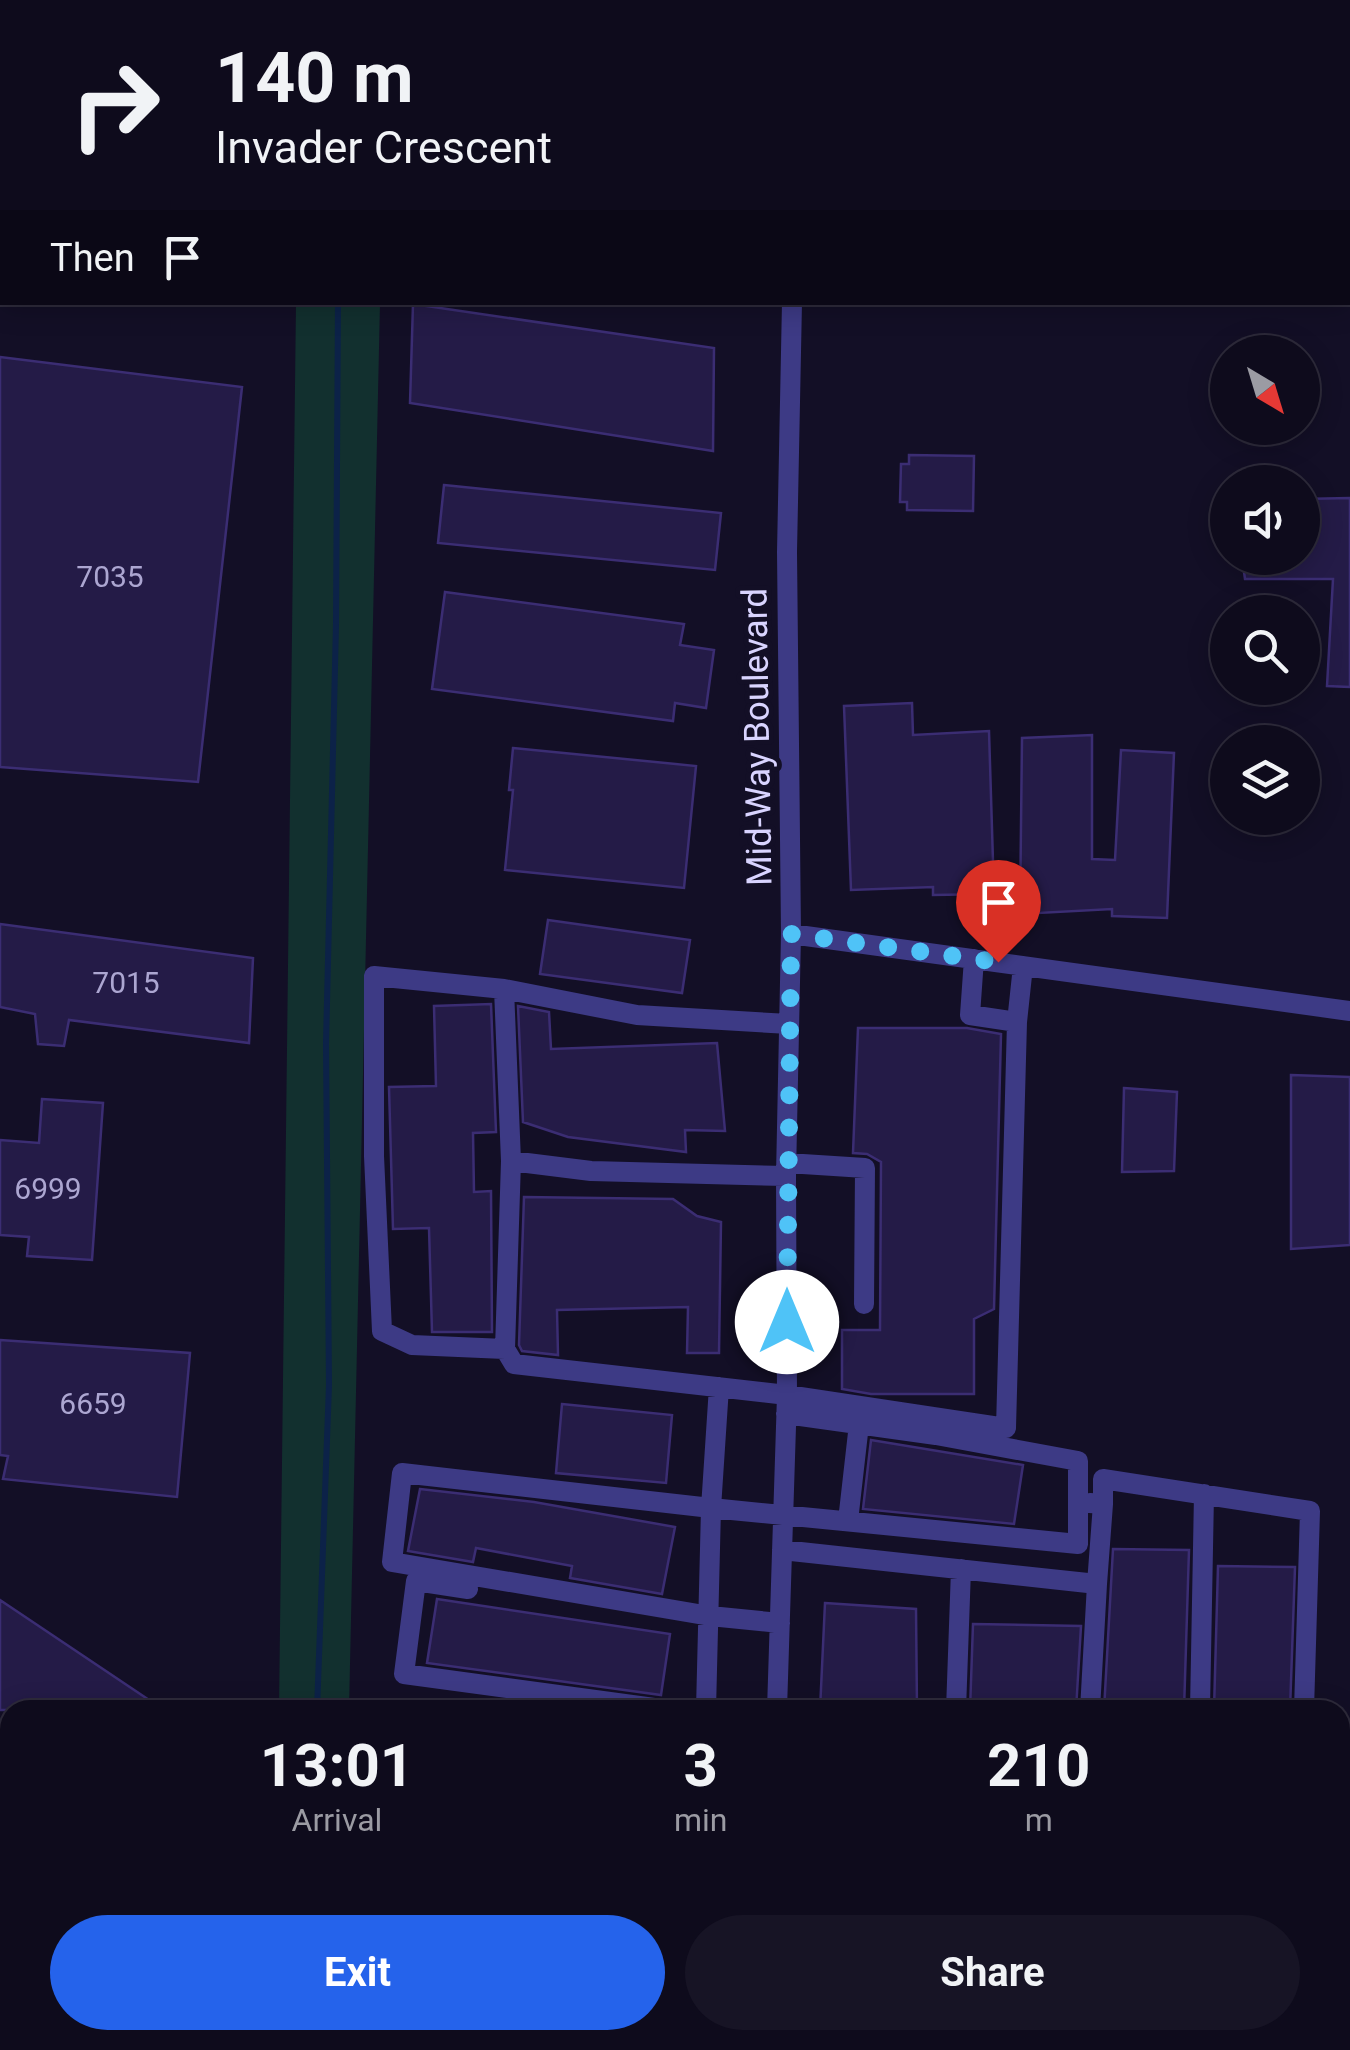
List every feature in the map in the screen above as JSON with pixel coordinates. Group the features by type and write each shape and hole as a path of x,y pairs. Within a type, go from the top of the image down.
{"street":[{"name":"Mid-Way Boulevard","path":"777,1700 787,1404 791,934 787,552 792,305"},
{"path":"791,934 1350,1012"},
{"path":"974,959 970,1015 1018,1022"},
{"path":"787,1404 1006,1428 1023,966"},
{"path":"505,1349 412,1345 382,1331 374,1156 374,976 504,989 637,1014 789,1024"},
{"path":"504,989 511,1160 505,1349 514,1364 719,1387 859,1424 1078,1460 1078,1544 1087,1583 1090,1700"},
{"path":"511,1160 591,1172 865,1168 864,1304"},
{"path":"706,1700 710,1508 719,1387"},
{"path":"848,1521 859,1424"},
{"path":"709,1620 392,1562 402,1474 1078,1544"},
{"path":"1087,1583 1103,1479 1310,1511 1304,1700"},
{"path":"1200,1700 1204,1494"},
{"path":"1078,1503 1102,1504"},
{"path":"782,1550 1087,1583"},
{"path":"956,1700 961,1569"},
{"path":"595,1700 404,1674 416,1581 709,1620 780,1624"}],"green space":[{"path":"296,305 380,305 349,1700 279,1700"}],"building":[{"path":"413,305 714,348 713,451 410,403"},
{"path":"0,357 242,387 198,782 0,767"},
{"path":"909,455 974,456 973,511 907,510 907,502 900,502 901,464 909,464"},
{"path":"444,485 721,513 715,570 438,543"},
{"path":"1350,498 1350,687 1327,686 1333,579 1245,579 1244,575 1320,575 1320,499"},
{"path":"445,592 684,624 680,645 714,650 706,708 675,703 673,721 432,689"},
{"path":"912,703 913,735 989,731 994,894 933,895 933,887 851,890 844,706"},
{"path":"1092,735 1092,859 1115,860 1121,750 1174,753 1167,918 1112,916 1112,909 1020,914 1022,738"},
{"path":"513,748 696,766 684,888 505,870"},
{"path":"548,920 690,940 682,993 540,974"},
{"path":"0,924 253,958 249,1043 69,1020 64,1046 38,1044 35,1014 0,1007"},
{"path":"491,1004 496,1132 473,1133 474,1192 491,1191 492,1332 432,1332 429,1228 393,1229 389,1087 436,1086 434,1006"},
{"path":"518,1006 549,1012 551,1049 717,1043 725,1131 685,1130 686,1152 568,1137 523,1122"},
{"path":"858,1028 967,1028 1001,1034 994,1309 974,1319 974,1394 871,1394 842,1389 842,1330 880,1330 881,1162 867,1154 853,1153"},
{"path":"1291,1075 1350,1077 1350,1245 1291,1249"},
{"path":"1124,1088 1177,1092 1174,1171 1122,1172"},
{"path":"42,1099 103,1103 92,1260 27,1256 29,1237 0,1235 0,1140 39,1143"},
{"path":"524,1197 673,1199 697,1216 721,1222 719,1353 687,1353 688,1307 557,1310 558,1355 522,1351 519,1345"},
{"path":"0,1340 190,1353 177,1497 3,1479 8,1456 0,1455"},
{"path":"562,1404 672,1415 666,1483 556,1473"},
{"path":"871,1440 1023,1465 1014,1524 863,1509"},
{"path":"420,1489 534,1502 675,1527 662,1594 570,1578 572,1566 476,1548 473,1562 408,1551"},
{"path":"1113,1549 1189,1550 1184,1700 1105,1700"},
{"path":"1218,1566 1295,1567 1290,1700 1214,1700"},
{"path":"437,1599 670,1634 661,1695 427,1663"},
{"path":"0,1600 149,1700 0,1700"},
{"path":"825,1603 916,1609 917,1700 820,1700"},
{"path":"973,1624 1081,1626 1077,1700 970,1700"}],"waterway":[{"path":"317,1700 329,1385 326,1044 336,625 338,305"}],"route":[{"path":"787,1322 791,934 998,962"}]}
